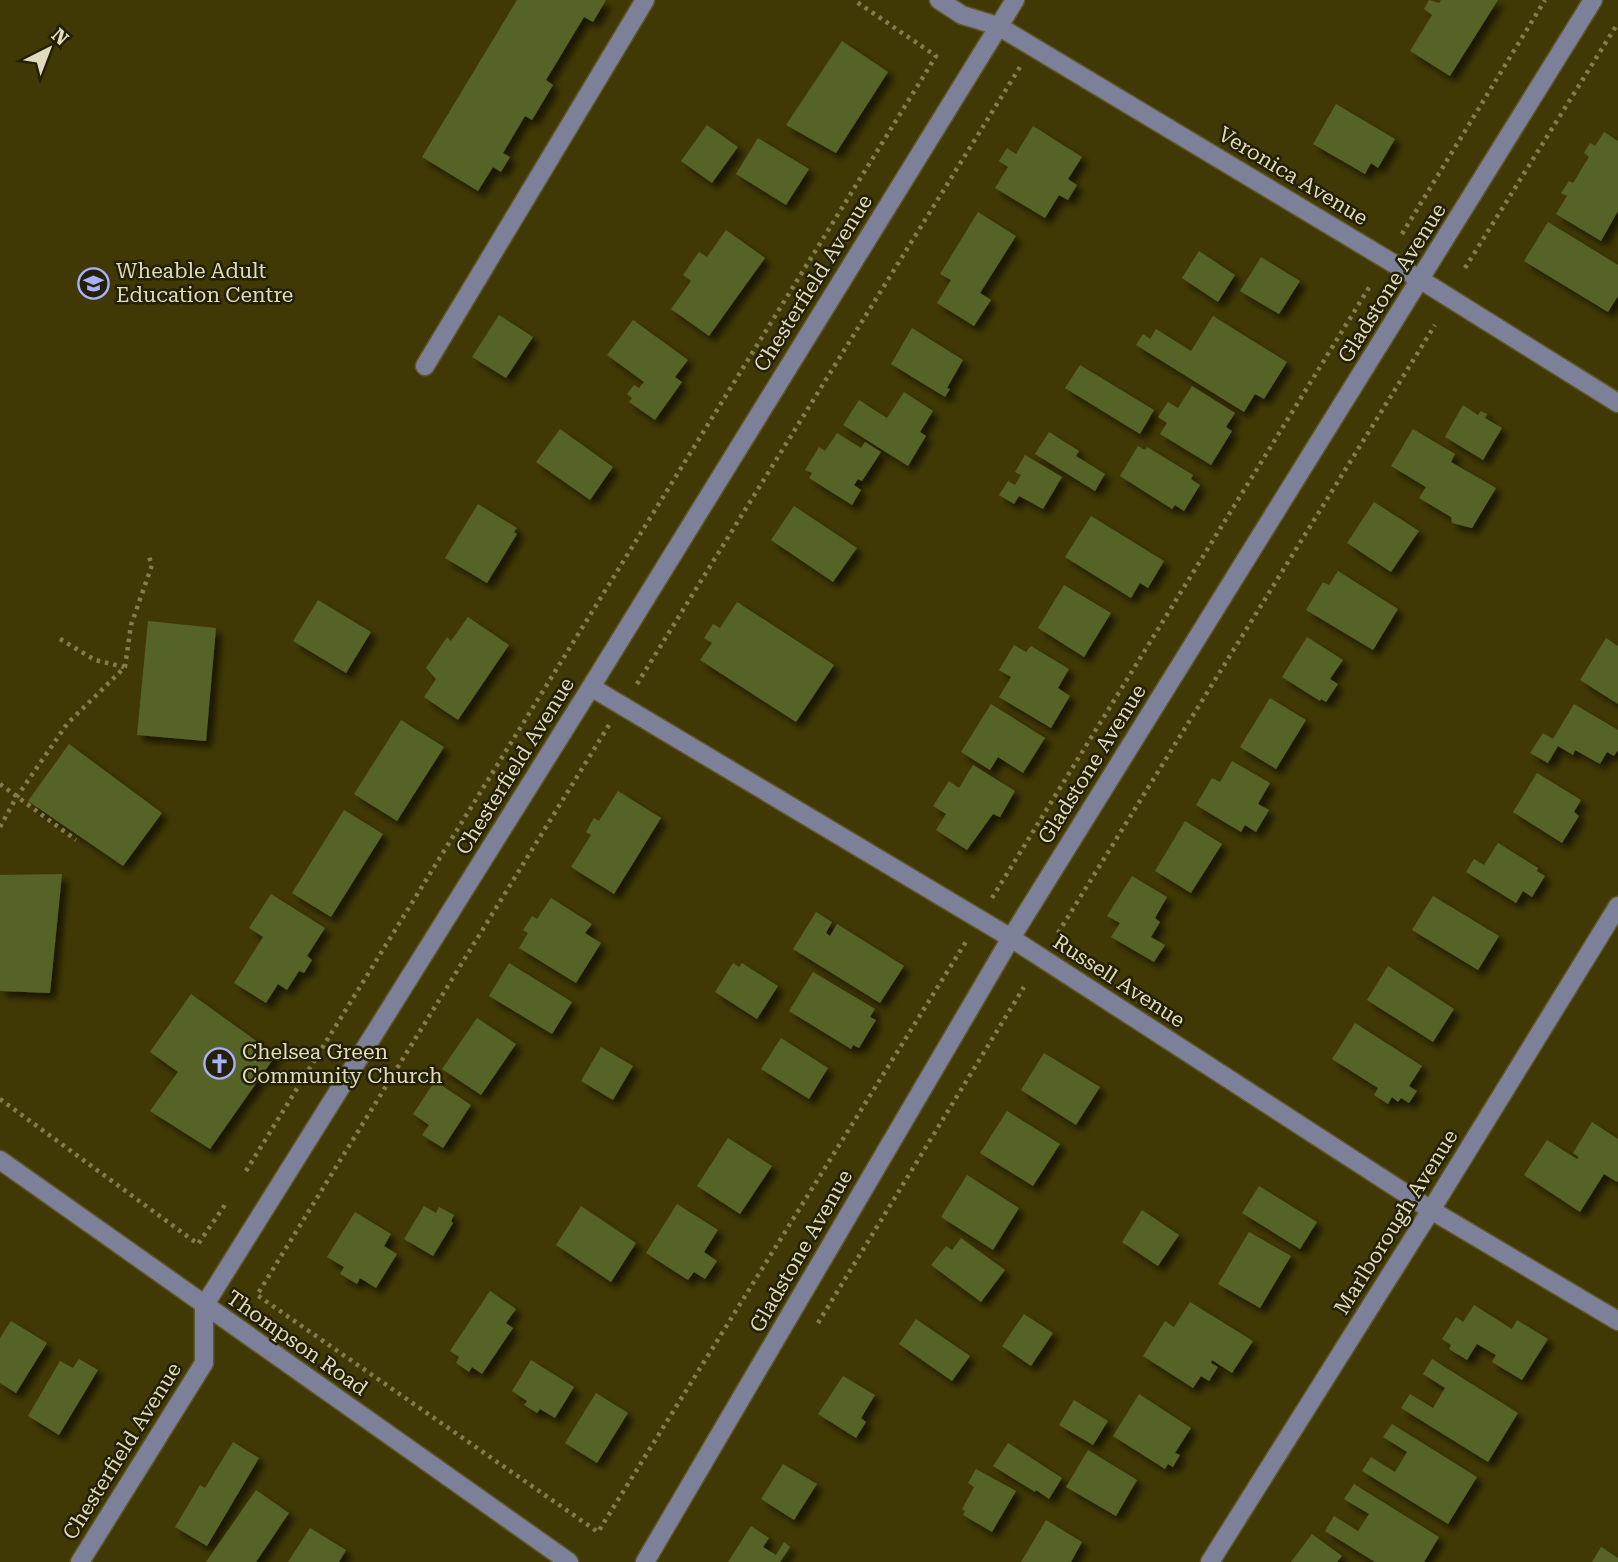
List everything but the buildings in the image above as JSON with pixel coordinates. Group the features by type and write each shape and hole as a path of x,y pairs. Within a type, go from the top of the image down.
{"street":[{"path":"425,366 645,0"},
{"name":"Veronica Avenue","path":"939,0 961,15 998,26 1421,280 1618,403"},
{"name":"Chesterfield Avenue","path":"80,1562 204,1363 204,1306 591,687 1015,0"},
{"name":"Gladstone Avenue","path":"645,1562 1011,938 1593,0"},
{"name":"Russell Avenue","path":"591,687 1011,938 1431,1210 1618,1321"},
{"name":"Marlborough Avenue","path":"1210,1562 1618,906"},
{"name":"Thompson Road","path":"0,1160 569,1562"}],"path":[{"path":"246,1171 936,56 855,0"},
{"path":"1402,234 1545,0"},
{"path":"1465,268 1618,23"},
{"path":"637,684 1020,66"},
{"path":"991,899 1370,286"},
{"path":"1058,933 1435,325"},
{"path":"0,827 16,798 67,724 125,667 131,625 152,565 149,556"},
{"path":"60,639 95,660 125,667"},
{"path":"609,724 257,1295 598,1532 968,939"},
{"path":"0,784 76,840"},
{"path":"815,1327 1024,987"},
{"path":"0,1099 198,1244 227,1202"}],"place":[{"name":"Wheable Adult Education Centre","path":"93,283"},
{"name":"Chelsea Green Community Church","path":"219,1064"}]}
